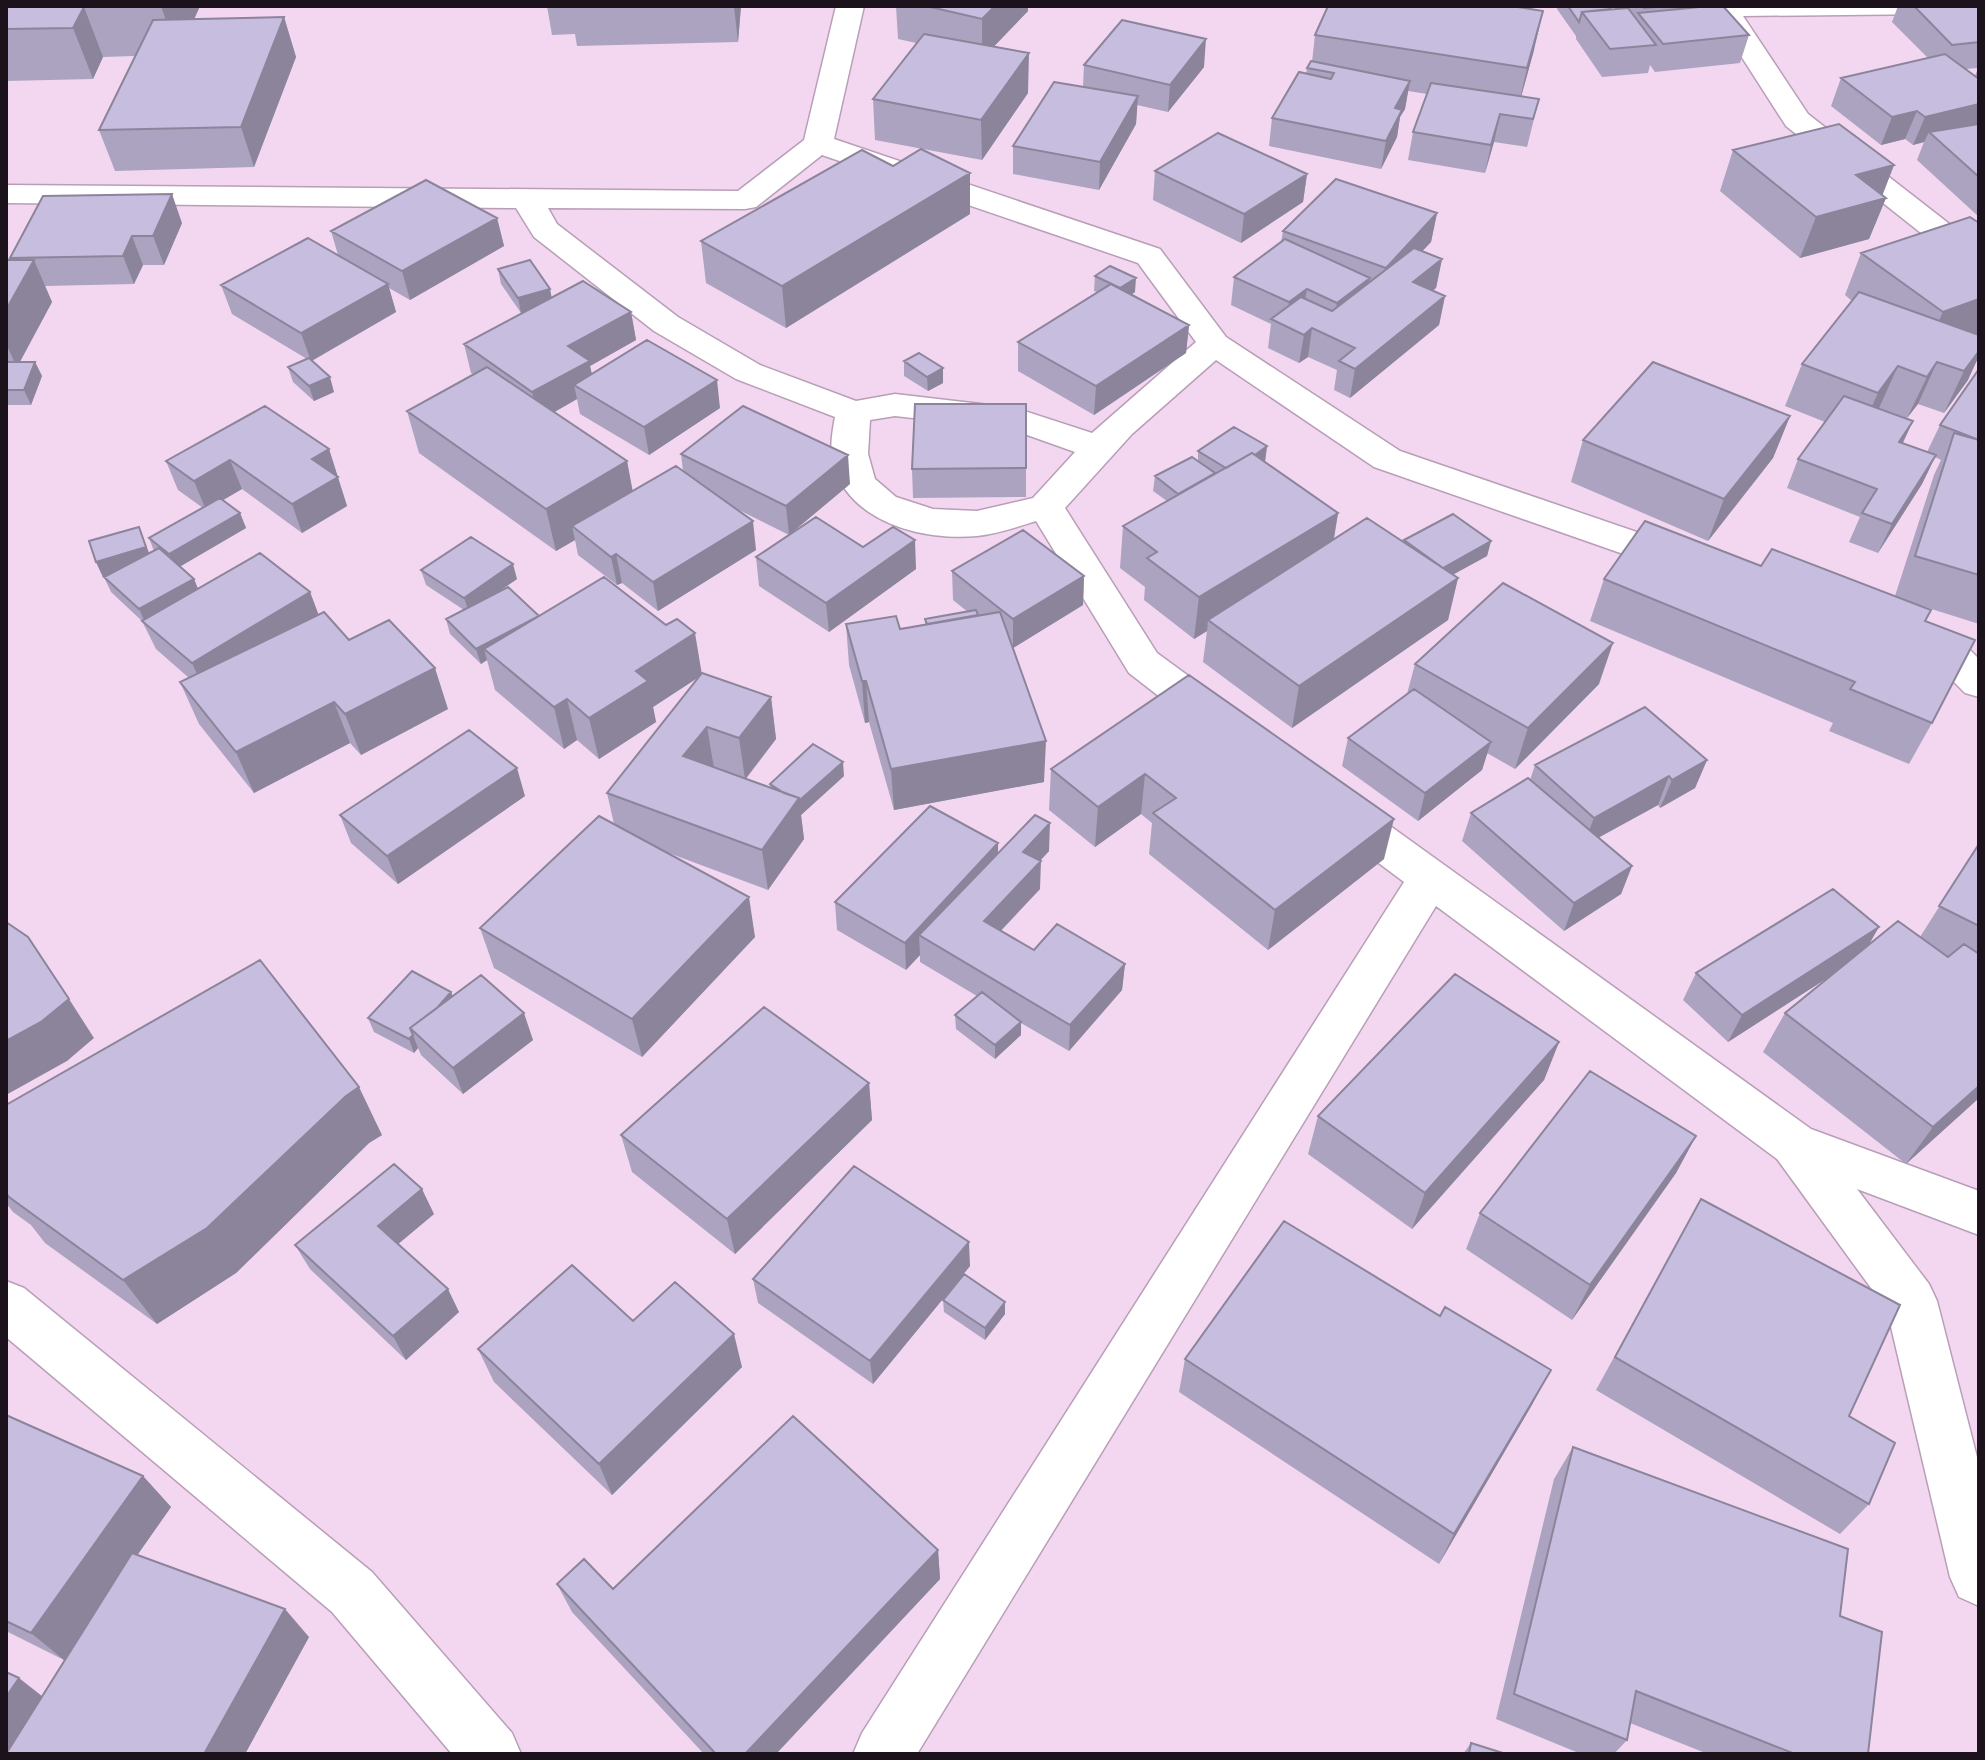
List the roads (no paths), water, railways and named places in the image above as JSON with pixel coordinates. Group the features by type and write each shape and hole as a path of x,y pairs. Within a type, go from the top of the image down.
{"street":[{"path":"6,194 745,200 818,144 850,6"},
{"path":"1724,7 1936,6"},
{"path":"1724,7 1797,120 1966,253 1979,257"},
{"path":"818,144 1149,256 1214,344 1387,459 1712,571"},
{"path":"527,199 545,230 666,324 748,372 853,412 895,405 1015,419 1099,448"},
{"path":"853,412 850,438 852,467 862,489 881,505 912,519 969,524 1046,507 1119,426 1214,344"},
{"path":"1046,507 1143,663 1255,748"},
{"path":"1875,627 1949,653 1979,683"},
{"path":"1305,785 1794,1144 1911,1301 1979,1577"},
{"path":"883,1754 1429,879"},
{"path":"1794,1144 1975,1204"},
{"path":"6,1305 352,1592 491,1754"}]}
